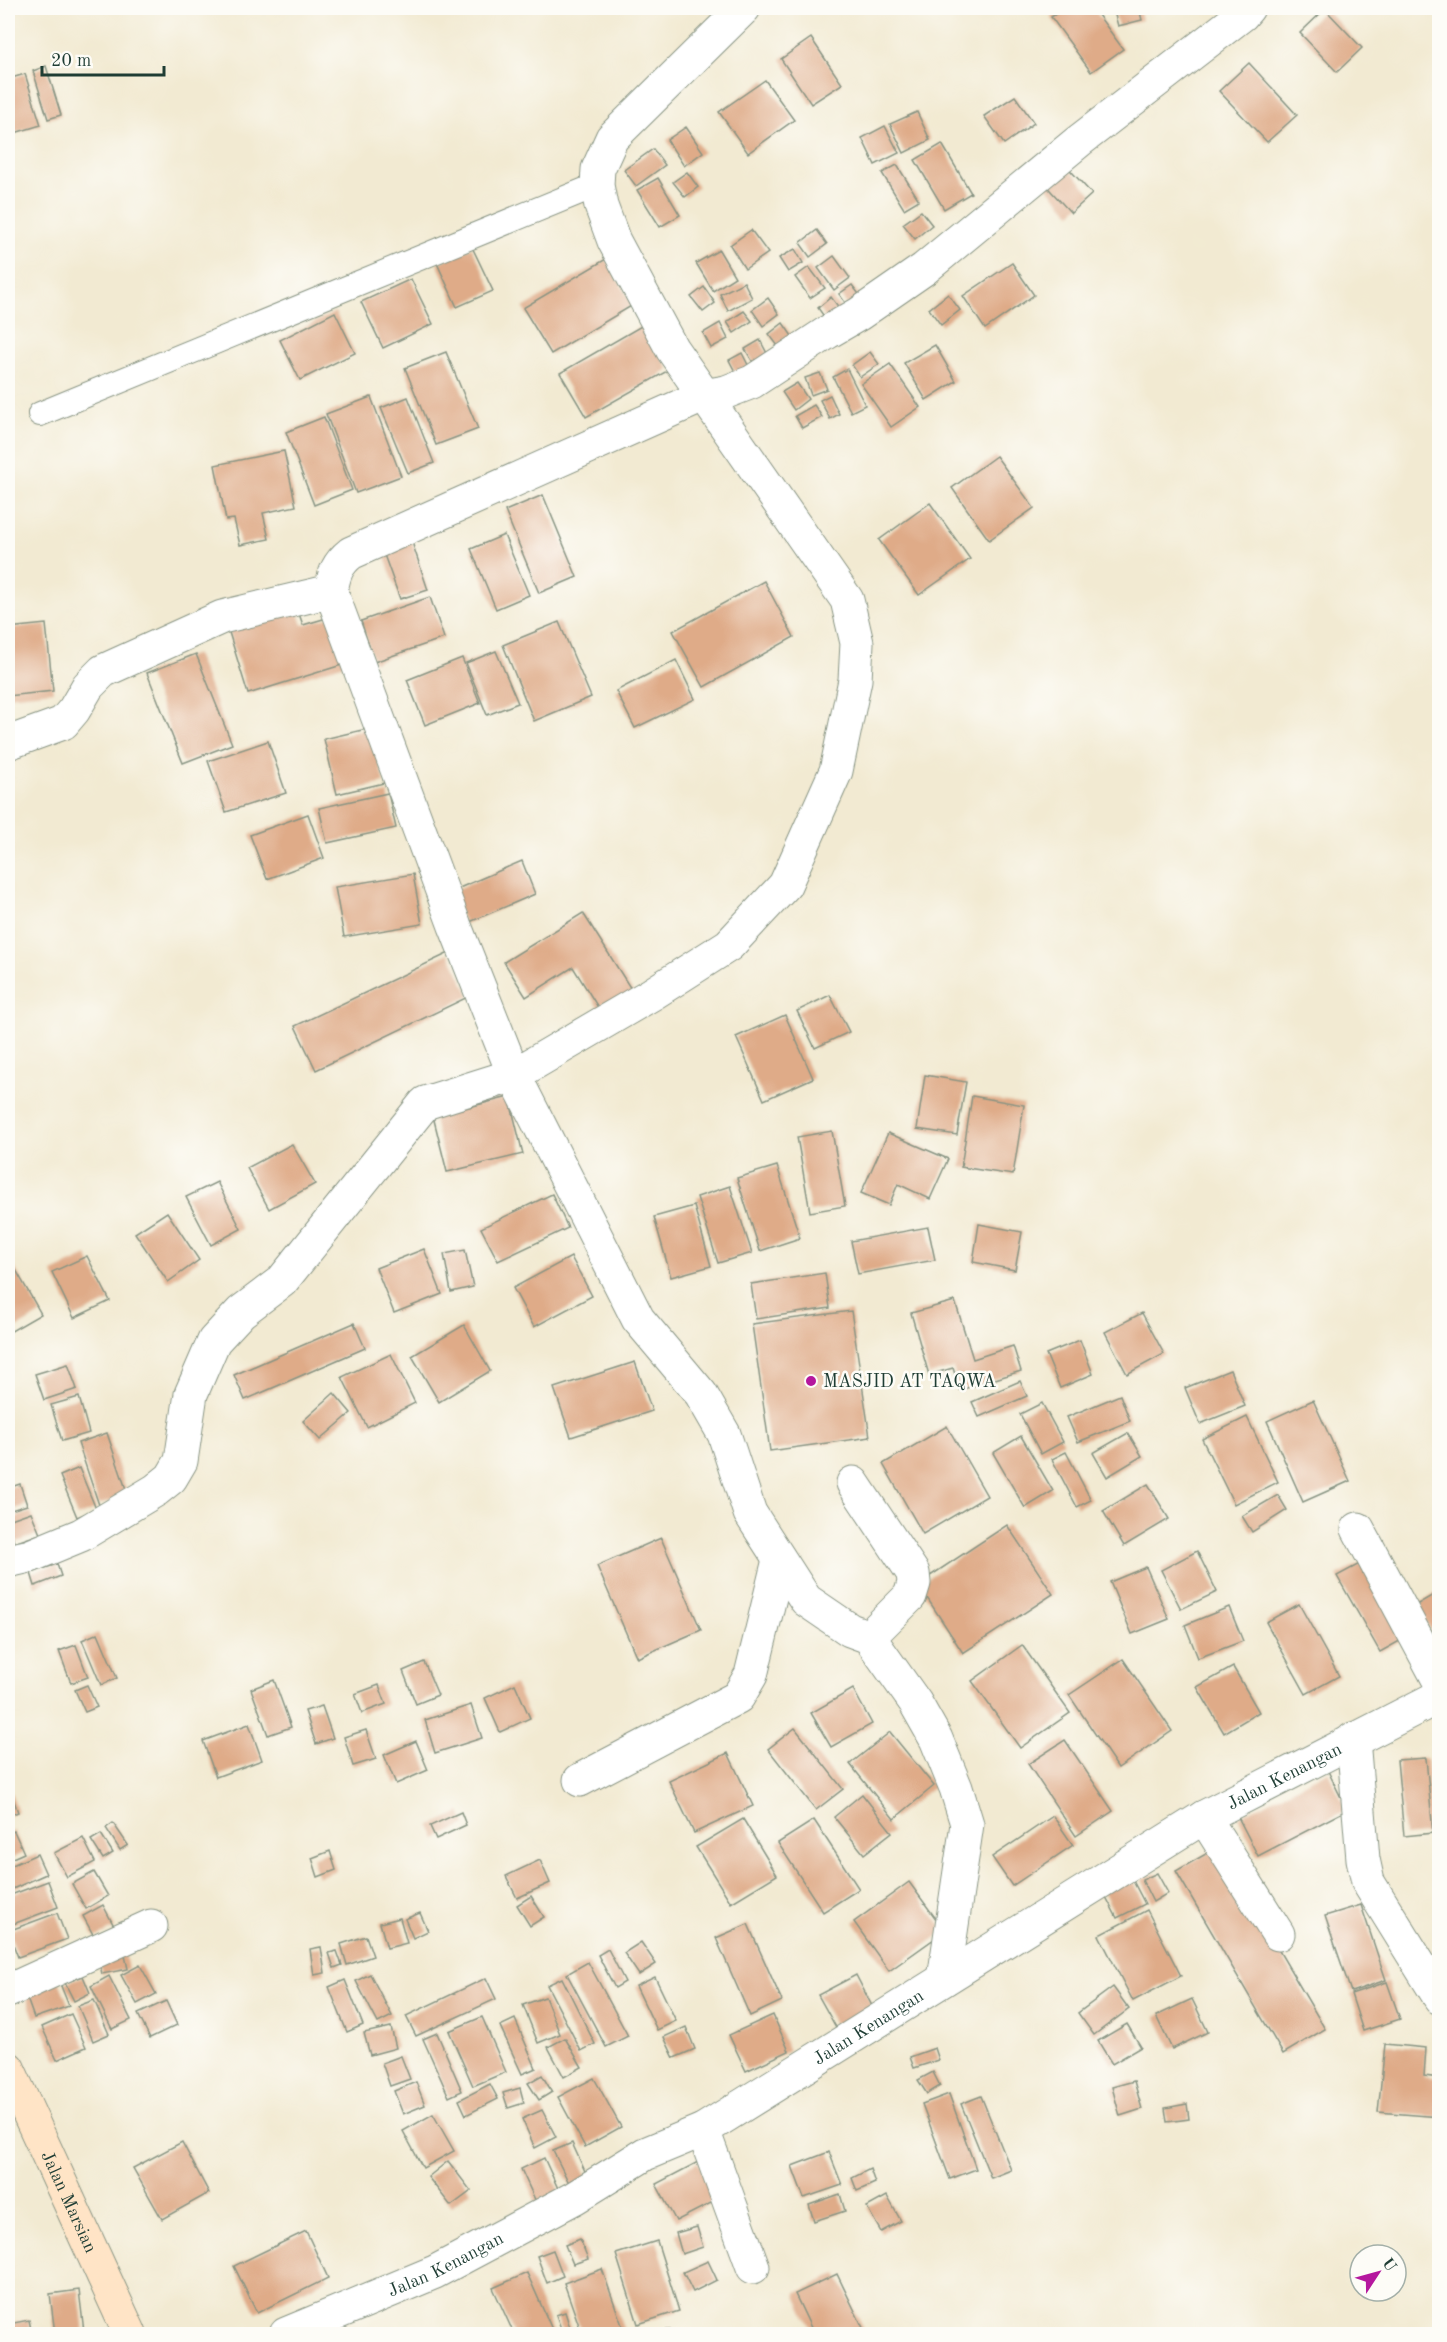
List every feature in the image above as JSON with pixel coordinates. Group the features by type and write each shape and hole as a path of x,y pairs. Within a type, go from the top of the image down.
{"street":[{"path":"8,1561 30,1556 81,1534 156,1490 171,1478 181,1461 191,1394 214,1341 241,1312 282,1281 425,1103 514,1075 652,994 729,945 785,885 836,771 855,680 857,643 847,600 814,549 703,396 672,349 614,241 601,206 597,185 598,169 612,138 744,8"},
{"path":"944,1979 967,1824 956,1788 936,1739 915,1702 869,1637 850,1630 806,1600 750,1513 724,1434 701,1394 638,1318 514,1075 451,915 331,591 339,562 351,553 703,396 726,392 752,382 859,314 924,269 1079,141 1248,8"},
{"path":"8,743 63,723 74,710 88,686 103,671 222,616 331,591"},
{"path":"853,1483 913,1573 915,1584 910,1596 869,1637"},
{"path":"1358,1529 1440,1682"},
{"path":"580,1780 738,1697 751,1675 779,1560"},
{"name":"Jalan Kenangan","path":"286,2334 435,2272 574,2198 645,2154 703,2130 1204,1817 1440,1696"},
{"path":"1353,1739 1363,1859 1368,1881 1440,1998"},
{"path":"1204,1817 1278,1934"},
{"path":"8,1991 152,1926"},
{"name":"Jalan Marsian","path":"8,2068 130,2334"},
{"path":"703,2130 753,2267"}],"lane":[{"path":"40,414 597,185"}],"building":[{"path":"1065,8 1093,8 1123,49 1091,72 1051,17"},
{"path":"1113,8 1139,8 1142,20 1118,26"},
{"path":"1325,9 1362,48 1337,72 1300,33"},
{"path":"811,38 842,84 811,104 781,59"},
{"path":"1249,63 1297,115 1267,142 1219,91"},
{"path":"46,66 61,115 48,119 33,71"},
{"path":"25,74 41,125 8,135 8,79"},
{"path":"765,80 794,120 748,153 719,112"},
{"path":"1015,96 1034,123 1004,144 984,116"},
{"path":"917,112 930,140 904,153 890,124"},
{"path":"885,126 899,153 875,165 862,138"},
{"path":"686,127 703,152 684,166 667,140"},
{"path":"942,144 971,193 944,209 915,160"},
{"path":"653,149 665,165 636,186 624,170"},
{"path":"1061,160 1092,194 1071,213 1040,179"},
{"path":"897,165 919,200 904,209 882,173"},
{"path":"687,172 698,187 685,197 673,182"},
{"path":"658,178 680,215 660,227 637,190"},
{"path":"921,211 932,225 915,239 903,224"},
{"path":"751,230 768,253 745,269 730,245"},
{"path":"817,230 827,244 810,257 800,243"},
{"path":"472,247 493,291 457,307 437,263"},
{"path":"795,249 803,263 788,272 779,258"},
{"path":"719,250 735,277 713,291 696,263"},
{"path":"834,256 850,278 834,290 818,268"},
{"path":"606,259 633,305 551,354 523,308"},
{"path":"1012,263 1034,295 985,329 963,296"},
{"path":"809,267 825,288 810,298 795,277"},
{"path":"411,279 433,324 383,348 361,302"},
{"path":"744,282 752,298 728,311 720,294"},
{"path":"852,285 862,298 849,308 839,294"},
{"path":"704,287 715,303 703,312 691,297"},
{"path":"948,294 960,310 941,325 929,309"},
{"path":"831,297 846,317 832,328 818,308"},
{"path":"768,298 779,314 763,326 752,310"},
{"path":"744,311 752,321 734,333 727,322"},
{"path":"335,312 355,353 300,380 280,340"},
{"path":"720,323 728,339 711,348 703,333"},
{"path":"783,323 792,336 778,346 769,334"},
{"path":"643,325 669,370 586,417 560,373"},
{"path":"760,340 771,361 757,369 745,349"},
{"path":"935,345 956,381 926,400 904,363"},
{"path":"446,352 478,429 436,445 405,368"},
{"path":"870,352 879,364 860,377 852,365"},
{"path":"742,353 752,373 739,379 729,360"},
{"path":"890,364 920,407 891,427 861,384"},
{"path":"847,369 865,405 851,412 833,377"},
{"path":"820,373 827,389 811,395 805,378"},
{"path":"797,383 808,399 794,410 782,392"},
{"path":"830,395 839,414 830,419 820,400"},
{"path":"371,397 401,476 356,493 326,414"},
{"path":"408,397 434,463 408,473 381,408"},
{"path":"814,405 822,417 802,428 795,416"},
{"path":"324,417 352,490 314,505 286,432"},
{"path":"284,451 296,506 263,513 269,539 240,545 234,519 226,520 215,465"},
{"path":"996,456 1034,508 989,540 952,488"},
{"path":"543,495 577,577 539,593 505,511"},
{"path":"930,503 970,559 919,595 879,540"},
{"path":"504,535 529,595 496,609 471,549"},
{"path":"412,542 428,590 400,599 383,552"},
{"path":"764,581 794,637 704,687 673,631"},
{"path":"430,597 444,638 374,662 361,621"},
{"path":"297,608 303,625 330,617 345,664 248,694 228,629"},
{"path":"559,622 591,697 534,721 503,645"},
{"path":"46,624 53,691 8,696 8,628"},
{"path":"496,651 518,703 487,715 466,663"},
{"path":"196,654 232,744 183,763 147,673"},
{"path":"462,658 480,703 425,725 407,680"},
{"path":"676,660 695,699 635,728 616,691"},
{"path":"371,728 384,783 337,794 324,739"},
{"path":"268,741 286,793 226,812 208,761"},
{"path":"388,793 396,828 327,843 319,808"},
{"path":"308,814 324,858 267,879 250,835"},
{"path":"522,861 535,894 465,924 450,892"},
{"path":"413,874 422,924 344,937 335,887"},
{"path":"583,913 636,997 604,1017 573,967 526,997 504,962"},
{"path":"449,953 470,996 316,1070 295,1026"},
{"path":"830,995 849,1032 815,1048 797,1011"},
{"path":"785,1015 813,1078 764,1100 736,1037"},
{"path":"925,1075 966,1082 957,1135 917,1129"},
{"path":"972,1096 1024,1105 1013,1175 961,1167"},
{"path":"509,1097 523,1154 447,1172 433,1116"},
{"path":"832,1131 845,1206 810,1212 797,1137"},
{"path":"888,1133 948,1159 930,1199 898,1184 889,1205 861,1193"},
{"path":"292,1144 315,1184 269,1209 247,1168"},
{"path":"777,1166 800,1238 760,1251 737,1178"},
{"path":"217,1182 241,1229 211,1245 186,1197"},
{"path":"730,1186 752,1253 718,1263 697,1197"},
{"path":"552,1194 568,1228 498,1261 481,1228"},
{"path":"694,1206 711,1266 671,1277 654,1217"},
{"path":"167,1212 199,1260 168,1282 135,1233"},
{"path":"979,1224 1022,1232 1015,1270 973,1262"},
{"path":"928,1227 935,1260 858,1274 851,1241"},
{"path":"424,1249 442,1294 394,1313 376,1268"},
{"path":"465,1250 473,1287 451,1292 444,1254"},
{"path":"8,1256 41,1314 8,1333"},
{"path":"87,1256 110,1301 74,1318 52,1272"},
{"path":"571,1257 592,1296 534,1327 513,1288"},
{"path":"825,1273 830,1308 756,1319 751,1284"},
{"path":"955,1301 973,1359 1013,1346 1021,1371 960,1390 953,1368 929,1375 911,1313"},
{"name":"MASJID AT TAQWA","path":"851,1311 870,1437 770,1451 752,1324"},
{"path":"1142,1313 1164,1354 1127,1374 1105,1332"},
{"path":"354,1323 365,1348 245,1400 234,1375"},
{"path":"464,1325 490,1371 439,1402 412,1356"},
{"path":"1080,1340 1093,1374 1060,1388 1046,1354"},
{"path":"391,1354 415,1403 367,1427 342,1377"},
{"path":"635,1362 652,1411 571,1437 554,1388"},
{"path":"68,1364 77,1389 44,1400 35,1374"},
{"path":"1230,1370 1245,1406 1200,1424 1185,1388"},
{"path":"1020,1381 1027,1396 979,1417 972,1402"},
{"path":"334,1393 351,1413 320,1440 303,1421"},
{"path":"1120,1395 1130,1421 1078,1442 1067,1417"},
{"path":"79,1397 89,1433 62,1441 51,1405"},
{"path":"1313,1400 1350,1481 1303,1502 1267,1421"},
{"path":"1042,1403 1063,1442 1041,1454 1020,1414"},
{"path":"1247,1417 1278,1482 1234,1504 1202,1439"},
{"path":"947,1426 987,1496 923,1534 883,1464"},
{"path":"107,1433 128,1495 99,1505 78,1443"},
{"path":"1128,1433 1142,1456 1107,1477 1093,1453"},
{"path":"1021,1436 1053,1491 1025,1508 993,1453"},
{"path":"1066,1452 1091,1500 1077,1507 1052,1459"},
{"path":"79,1468 96,1509 77,1517 60,1476"},
{"path":"20,1484 27,1505 8,1511 8,1488"},
{"path":"1148,1484 1169,1519 1124,1546 1103,1511"},
{"path":"1278,1495 1287,1510 1252,1532 1242,1516"},
{"path":"31,1512 40,1534 14,1543 8,1520"},
{"path":"1007,1525 1053,1594 963,1653 918,1584"},
{"path":"661,1538 701,1630 637,1658 597,1566"},
{"path":"1197,1551 1217,1592 1181,1609 1161,1570"},
{"path":"1365,1561 1407,1637 1380,1652 1337,1576"},
{"path":"57,1564 61,1576 35,1586 31,1573"},
{"path":"1146,1567 1169,1619 1132,1634 1110,1582"},
{"path":"1440,1591 1440,1630 1433,1634 1416,1605"},
{"path":"1299,1604 1339,1676 1306,1694 1266,1622"},
{"path":"1229,1607 1243,1641 1198,1658 1185,1625"},
{"path":"98,1633 117,1678 101,1685 82,1640"},
{"path":"76,1645 88,1677 71,1683 59,1651"},
{"path":"1022,1645 1070,1713 1020,1748 972,1681"},
{"path":"1123,1659 1172,1731 1118,1768 1069,1695"},
{"path":"424,1662 438,1695 416,1704 403,1671"},
{"path":"1233,1667 1259,1712 1224,1733 1197,1687"},
{"path":"274,1680 291,1727 268,1735 251,1689"},
{"path":"515,1684 530,1718 500,1732 485,1698"},
{"path":"87,1685 97,1707 85,1712 75,1690"},
{"path":"379,1685 386,1704 362,1713 355,1694"},
{"path":"853,1689 872,1724 831,1747 811,1713"},
{"path":"471,1705 482,1738 435,1753 425,1720"},
{"path":"322,1706 333,1738 316,1744 305,1711"},
{"path":"249,1724 262,1760 216,1777 203,1741"},
{"path":"795,1728 843,1789 816,1810 768,1749"},
{"path":"366,1730 376,1759 353,1766 344,1737"},
{"path":"890,1732 934,1786 894,1819 850,1764"},
{"path":"1065,1740 1113,1811 1076,1836 1028,1764"},
{"path":"416,1741 428,1770 396,1784 384,1755"},
{"path":"728,1753 753,1806 694,1833 669,1781"},
{"path":"1426,1758 1433,1833 1404,1836 1397,1760"},
{"path":"1328,1771 1347,1810 1258,1856 1238,1817"},
{"path":"8,1785 18,1812 8,1816"},
{"path":"862,1794 892,1832 864,1854 834,1817"},
{"path":"461,1812 466,1825 436,1839 430,1826"},
{"path":"1053,1816 1073,1845 1012,1886 992,1857"},
{"path":"743,1819 777,1875 731,1903 696,1847"},
{"path":"814,1820 859,1889 823,1912 778,1843"},
{"path":"113,1823 128,1845 120,1850 106,1828"},
{"path":"14,1831 24,1853 8,1860 8,1834"},
{"path":"101,1834 113,1853 103,1859 91,1840"},
{"path":"83,1838 95,1862 67,1877 54,1853"},
{"path":"1218,1847 1325,2029 1283,2054 1176,1871"},
{"path":"330,1851 336,1870 318,1877 312,1858"},
{"path":"37,1854 46,1874 8,1891 8,1867"},
{"path":"540,1860 550,1883 517,1898 506,1876"},
{"path":"94,1872 108,1896 86,1909 72,1884"},
{"path":"1157,1873 1168,1893 1153,1902 1142,1880"},
{"path":"1131,1877 1145,1904 1117,1918 1103,1891"},
{"path":"48,1881 58,1907 8,1926 8,1896"},
{"path":"909,1882 945,1931 889,1971 854,1922"},
{"path":"531,1896 544,1917 530,1926 517,1905"},
{"path":"103,1905 115,1928 95,1938 83,1916"},
{"path":"1361,1905 1386,1980 1351,1992 1325,1916"},
{"path":"1147,1910 1181,1976 1133,2001 1099,1935"},
{"path":"57,1913 67,1939 18,1957 8,1931"},
{"path":"420,1913 428,1931 413,1938 405,1919"},
{"path":"400,1918 407,1943 387,1948 380,1923"},
{"path":"748,1924 782,2001 750,2016 716,1938"},
{"path":"366,1936 373,1956 347,1965 341,1944"},
{"path":"641,1942 656,1964 639,1975 624,1953"},
{"path":"321,1947 325,1973 314,1975 310,1949"},
{"path":"608,1949 625,1982 615,1988 598,1955"},
{"path":"124,1951 128,1969 102,1974 98,1956"},
{"path":"337,1951 342,1965 334,1968 329,1953"},
{"path":"588,1962 628,2036 606,2047 567,1974"},
{"path":"140,1965 156,1994 137,2004 121,1975"},
{"path":"370,1974 392,2016 378,2023 356,1981"},
{"path":"856,1975 874,2010 837,2029 818,1995"},
{"path":"83,1976 90,1993 74,2001 65,1983"},
{"path":"109,1976 131,2020 112,2029 91,1986"},
{"path":"655,1977 676,2021 657,2030 636,1986"},
{"path":"486,1978 496,1999 416,2036 406,2016"},
{"path":"562,1978 595,2044 581,2051 547,1985"},
{"path":"345,1980 363,2025 347,2032 329,1987"},
{"path":"59,1981 69,2006 34,2018 25,1993"},
{"path":"1387,1982 1400,2019 1363,2031 1351,1994"},
{"path":"1113,1987 1129,2009 1094,2035 1078,2013"},
{"path":"545,1997 560,2034 538,2043 523,2005"},
{"path":"1192,1999 1208,2032 1172,2049 1156,2016"},
{"path":"94,2000 109,2034 93,2041 78,2006"},
{"path":"166,2001 177,2025 150,2038 138,2014"},
{"path":"71,2014 86,2047 57,2060 42,2027"},
{"path":"773,2015 789,2051 746,2071 729,2035"},
{"path":"482,2017 506,2072 473,2086 449,2031"},
{"path":"515,2019 536,2068 522,2074 500,2026"},
{"path":"1127,2024 1141,2047 1112,2064 1098,2041"},
{"path":"391,2027 396,2048 370,2055 364,2033"},
{"path":"686,2027 695,2049 674,2058 664,2037"},
{"path":"437,2033 462,2091 449,2097 423,2039"},
{"path":"565,2038 582,2067 564,2077 548,2047"},
{"path":"1385,2044 1426,2048 1424,2076 1440,2078 1440,2117 1378,2112"},
{"path":"935,2048 939,2060 914,2068 910,2057"},
{"path":"401,2056 410,2079 390,2086 382,2063"},
{"path":"933,2072 940,2086 927,2094 918,2080"},
{"path":"542,2075 552,2092 539,2100 528,2083"},
{"path":"594,2078 621,2127 585,2147 558,2097"},
{"path":"1134,2081 1142,2109 1120,2116 1112,2087"},
{"path":"416,2082 425,2105 403,2114 394,2091"},
{"path":"490,2084 498,2099 466,2115 459,2100"},
{"path":"520,2088 524,2103 508,2108 503,2093"},
{"path":"949,2094 976,2169 950,2179 922,2104"},
{"path":"981,2096 1011,2170 991,2178 961,2104"},
{"path":"1187,2104 1189,2119 1167,2122 1165,2108"},
{"path":"542,2110 556,2137 535,2148 522,2119"},
{"path":"433,2114 454,2151 423,2168 403,2131"},
{"path":"182,2142 209,2193 162,2219 133,2168"},
{"path":"572,2143 589,2180 572,2189 553,2151"},
{"path":"829,2152 842,2185 804,2198 792,2166"},
{"path":"544,2158 560,2193 537,2204 521,2169"},
{"path":"448,2161 471,2191 451,2206 428,2177"},
{"path":"698,2162 717,2200 676,2221 656,2184"},
{"path":"870,2169 875,2183 857,2191 852,2178"},
{"path":"840,2194 845,2211 814,2221 809,2205"},
{"path":"887,2196 901,2221 881,2232 867,2207"},
{"path":"697,2227 703,2247 682,2254 676,2233"},
{"path":"306,2231 328,2278 257,2313 234,2266"},
{"path":"580,2239 588,2259 573,2264 565,2245"},
{"path":"657,2241 679,2311 638,2324 616,2254"},
{"path":"553,2250 563,2276 547,2283 537,2256"},
{"path":"708,2261 717,2280 693,2292 683,2272"},
{"path":"602,2269 624,2331 612,2334 582,2334 564,2283"},
{"path":"527,2273 554,2334 514,2334 493,2288"},
{"path":"837,2274 866,2334 814,2334 795,2294"},
{"path":"79,2290 84,2332 55,2334 50,2294"},
{"path":"565,2312 572,2334 563,2334 556,2315"},
{"path":"29,2320 32,2334 8,2334 8,2324"},
{"path":"670,2330 670,2334 637,2334 636,2332"}],"place":[{"name":"MASJID AT TAQWA","path":"811,1381"}]}
